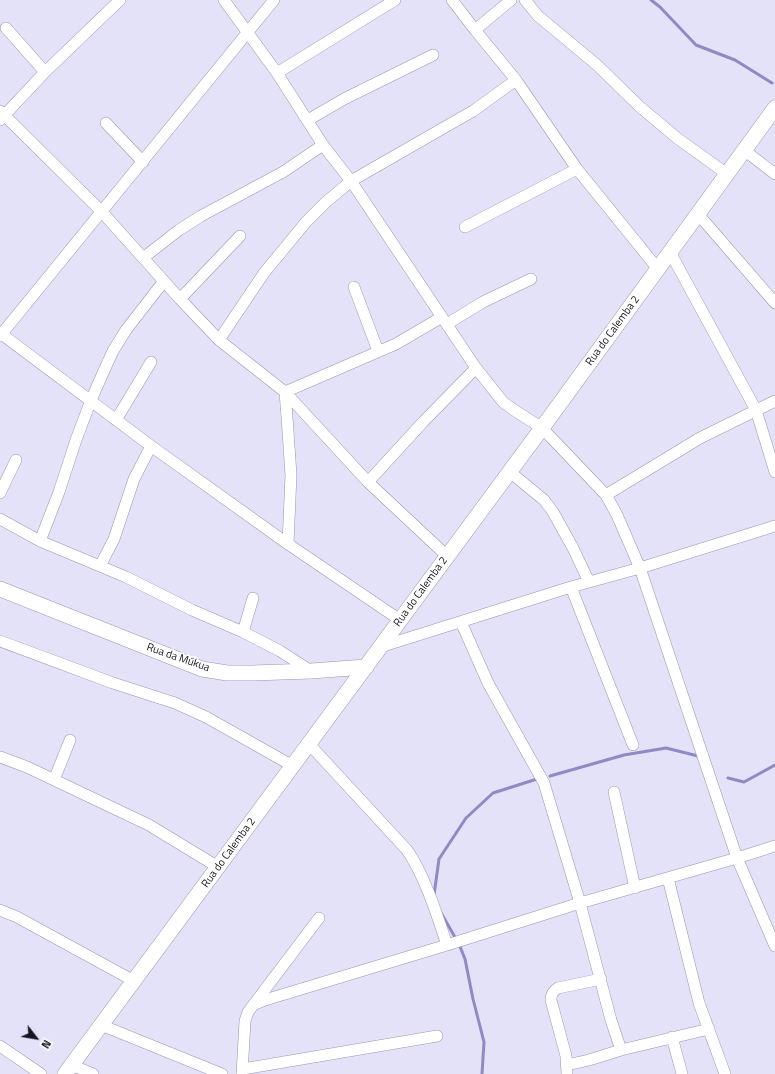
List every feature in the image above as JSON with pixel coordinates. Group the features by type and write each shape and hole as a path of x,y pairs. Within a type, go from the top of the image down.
{"main road":[{"name":"Rua do Calemba 2","path":"68,1069 510,472 775,108"},
{"name":"Rua da Múkua","path":"0,589 202,669 227,673 311,671 366,667"}],"street":[{"path":"120,0 45,72 2,116 101,211 218,340 284,392 368,482 447,556"},
{"path":"224,0 277,74 323,145 351,181 476,368 503,402 542,428 606,495 617,515 640,568 737,858 775,946"},
{"path":"274,0 143,162 0,334 91,400 151,446 288,544 400,620"},
{"path":"277,74 394,0"},
{"path":"452,0 516,80 577,169 658,269"},
{"path":"475,30 511,0"},
{"path":"525,0 538,16 597,65 639,106 677,138 727,174"},
{"path":"6,28 45,72"},
{"path":"308,120 344,99 433,55"},
{"path":"218,340 264,273 306,222 326,202 351,181 473,110 516,80"},
{"path":"106,124 143,162"},
{"path":"143,258 179,230 201,216 283,172 323,145"},
{"path":"744,150 775,174"},
{"path":"465,227 577,169"},
{"path":"698,214 775,303"},
{"path":"180,299 240,236"},
{"path":"670,252 756,410 775,472"},
{"path":"284,392 396,344 531,279"},
{"path":"40,541 59,492 91,400 107,364 121,337 164,281"},
{"path":"354,287 378,352"},
{"path":"116,420 151,362"},
{"path":"368,482 424,420 476,368"},
{"path":"284,392 291,475 288,544"},
{"path":"606,495 700,438 775,401"},
{"path":"100,566 114,539 134,479 151,446"},
{"path":"0,493 16,460"},
{"path":"510,472 544,500 553,512 573,548 589,582"},
{"path":"0,519 40,541 126,577 192,610 243,632 280,651 311,671"},
{"path":"380,647 571,587 640,568 775,526"},
{"path":"571,587 633,745"},
{"path":"243,632 252,598"},
{"path":"461,622 488,683 544,783 580,903 611,1020 621,1050"},
{"path":"0,641 113,683 175,703 206,717 293,766"},
{"path":"54,780 70,740"},
{"path":"309,744 407,850 415,861 437,915 447,945"},
{"path":"0,757 27,767 149,825 218,867"},
{"path":"614,792 635,888"},
{"path":"253,1005 580,903 775,846"},
{"path":"668,878 699,1003 724,1074"},
{"path":"0,910 17,917 134,981"},
{"path":"319,918 248,1012 245,1021 242,1071 437,1036"},
{"path":"601,979 558,988 551,996 566,1056 567,1070 589,1060 621,1050 709,1029"},
{"path":"101,1025 222,1074"},
{"path":"672,1037 682,1074"},
{"path":"0,1046 41,1074"},
{"path":"68,1069 93,1074"}],"waterway":[{"path":"651,0 660,7 696,45 735,60 772,83"},
{"path":"550,776 624,755 666,748 698,756"},
{"path":"728,778 744,782 775,765"},
{"path":"434,895 439,859 466,818 493,793 537,779"},
{"path":"440,911 456,939"},
{"path":"459,944 465,959 484,1042 482,1074"}]}
